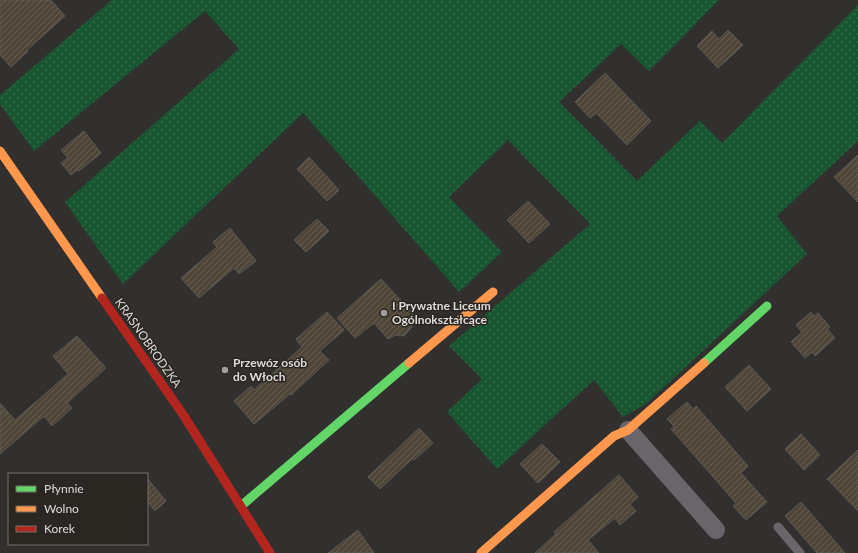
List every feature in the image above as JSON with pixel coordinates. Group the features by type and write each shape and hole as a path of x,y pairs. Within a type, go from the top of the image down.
{"street":[{"name":"KRASNOBRODZKA","path":"0,150 3,162 184,416 270,553"},
{"path":"241,506 493,292"},
{"path":"481,553 614,436 628,430 767,306"},
{"path":"628,430 716,530"}],"lane":[{"path":"778,527 800,553"}],"green space":[{"path":"112,0 719,0 649,71 621,44 559,102 637,181 700,121 722,143 858,5 858,141 777,216 807,254 646,404 623,417 594,380 497,469 447,412 482,379 449,346 590,224 508,140 449,197 502,252 459,292 303,113 123,284 65,202 239,49 205,11 34,151 0,104 0,95"}],"building":[{"path":"0,0 51,0 65,16 27,50 28,51 11,67 0,55"},
{"path":"728,30 743,45 718,68 697,46 712,31 719,39"},
{"path":"605,73 651,121 627,145 596,113 590,118 575,102"},
{"path":"84,131 101,153 79,171 77,170 71,175 61,163 68,158 61,150"},
{"path":"858,155 858,202 834,177"},
{"path":"309,157 339,190 327,201 297,169"},
{"path":"528,201 550,224 529,243 507,220"},
{"path":"317,219 329,231 306,252 294,240"},
{"path":"230,228 256,261 239,274 234,268 199,298 181,278 217,247 213,242"},
{"path":"381,279 416,317 411,328 404,336 395,335 388,339 374,323 355,338 337,318"},
{"path":"327,312 344,330 320,351 329,360 291,395 290,394 254,424 234,401 251,386 254,390 302,347 296,339"},
{"path":"811,312 814,316 818,313 830,327 827,329 835,338 815,356 812,352 805,358 791,342 802,332 796,325"},
{"path":"77,336 106,368 67,403 72,408 52,426 44,416 0,454 0,403 15,420 68,374 53,356"},
{"path":"749,365 771,389 747,411 725,387"},
{"path":"687,402 693,409 696,406 748,466 741,473 767,502 746,520 733,506 736,503 671,429 674,426 667,419"},
{"path":"419,428 433,443 414,460 413,458 380,489 368,477"},
{"path":"801,434 820,455 804,470 785,449"},
{"path":"542,444 560,462 538,483 520,464"},
{"path":"858,450 858,511 827,479"},
{"path":"619,475 638,497 630,504 636,511 620,525 615,518 588,540 599,553 535,553 556,534 554,532"},
{"path":"148,479 166,501 155,511 148,502"},
{"path":"801,502 845,553 817,553 785,516"},
{"path":"358,530 374,553 328,553"}],"traffic: fast":[{"path":"704,363 767,306"},
{"path":"241,506 409,363"}],"traffic: slow":[{"path":"0,151 102,298"},
{"path":"409,363 493,292"},
{"path":"481,553 614,436 628,430 704,363"}],"traffic: jam":[{"path":"102,298 184,416 270,553"}],"place":[{"name":"I Prywatne Liceum Ogólnokształcące","path":"384,313"},
{"name":"Przewóz osób do Włoch","path":"225,370"}]}
